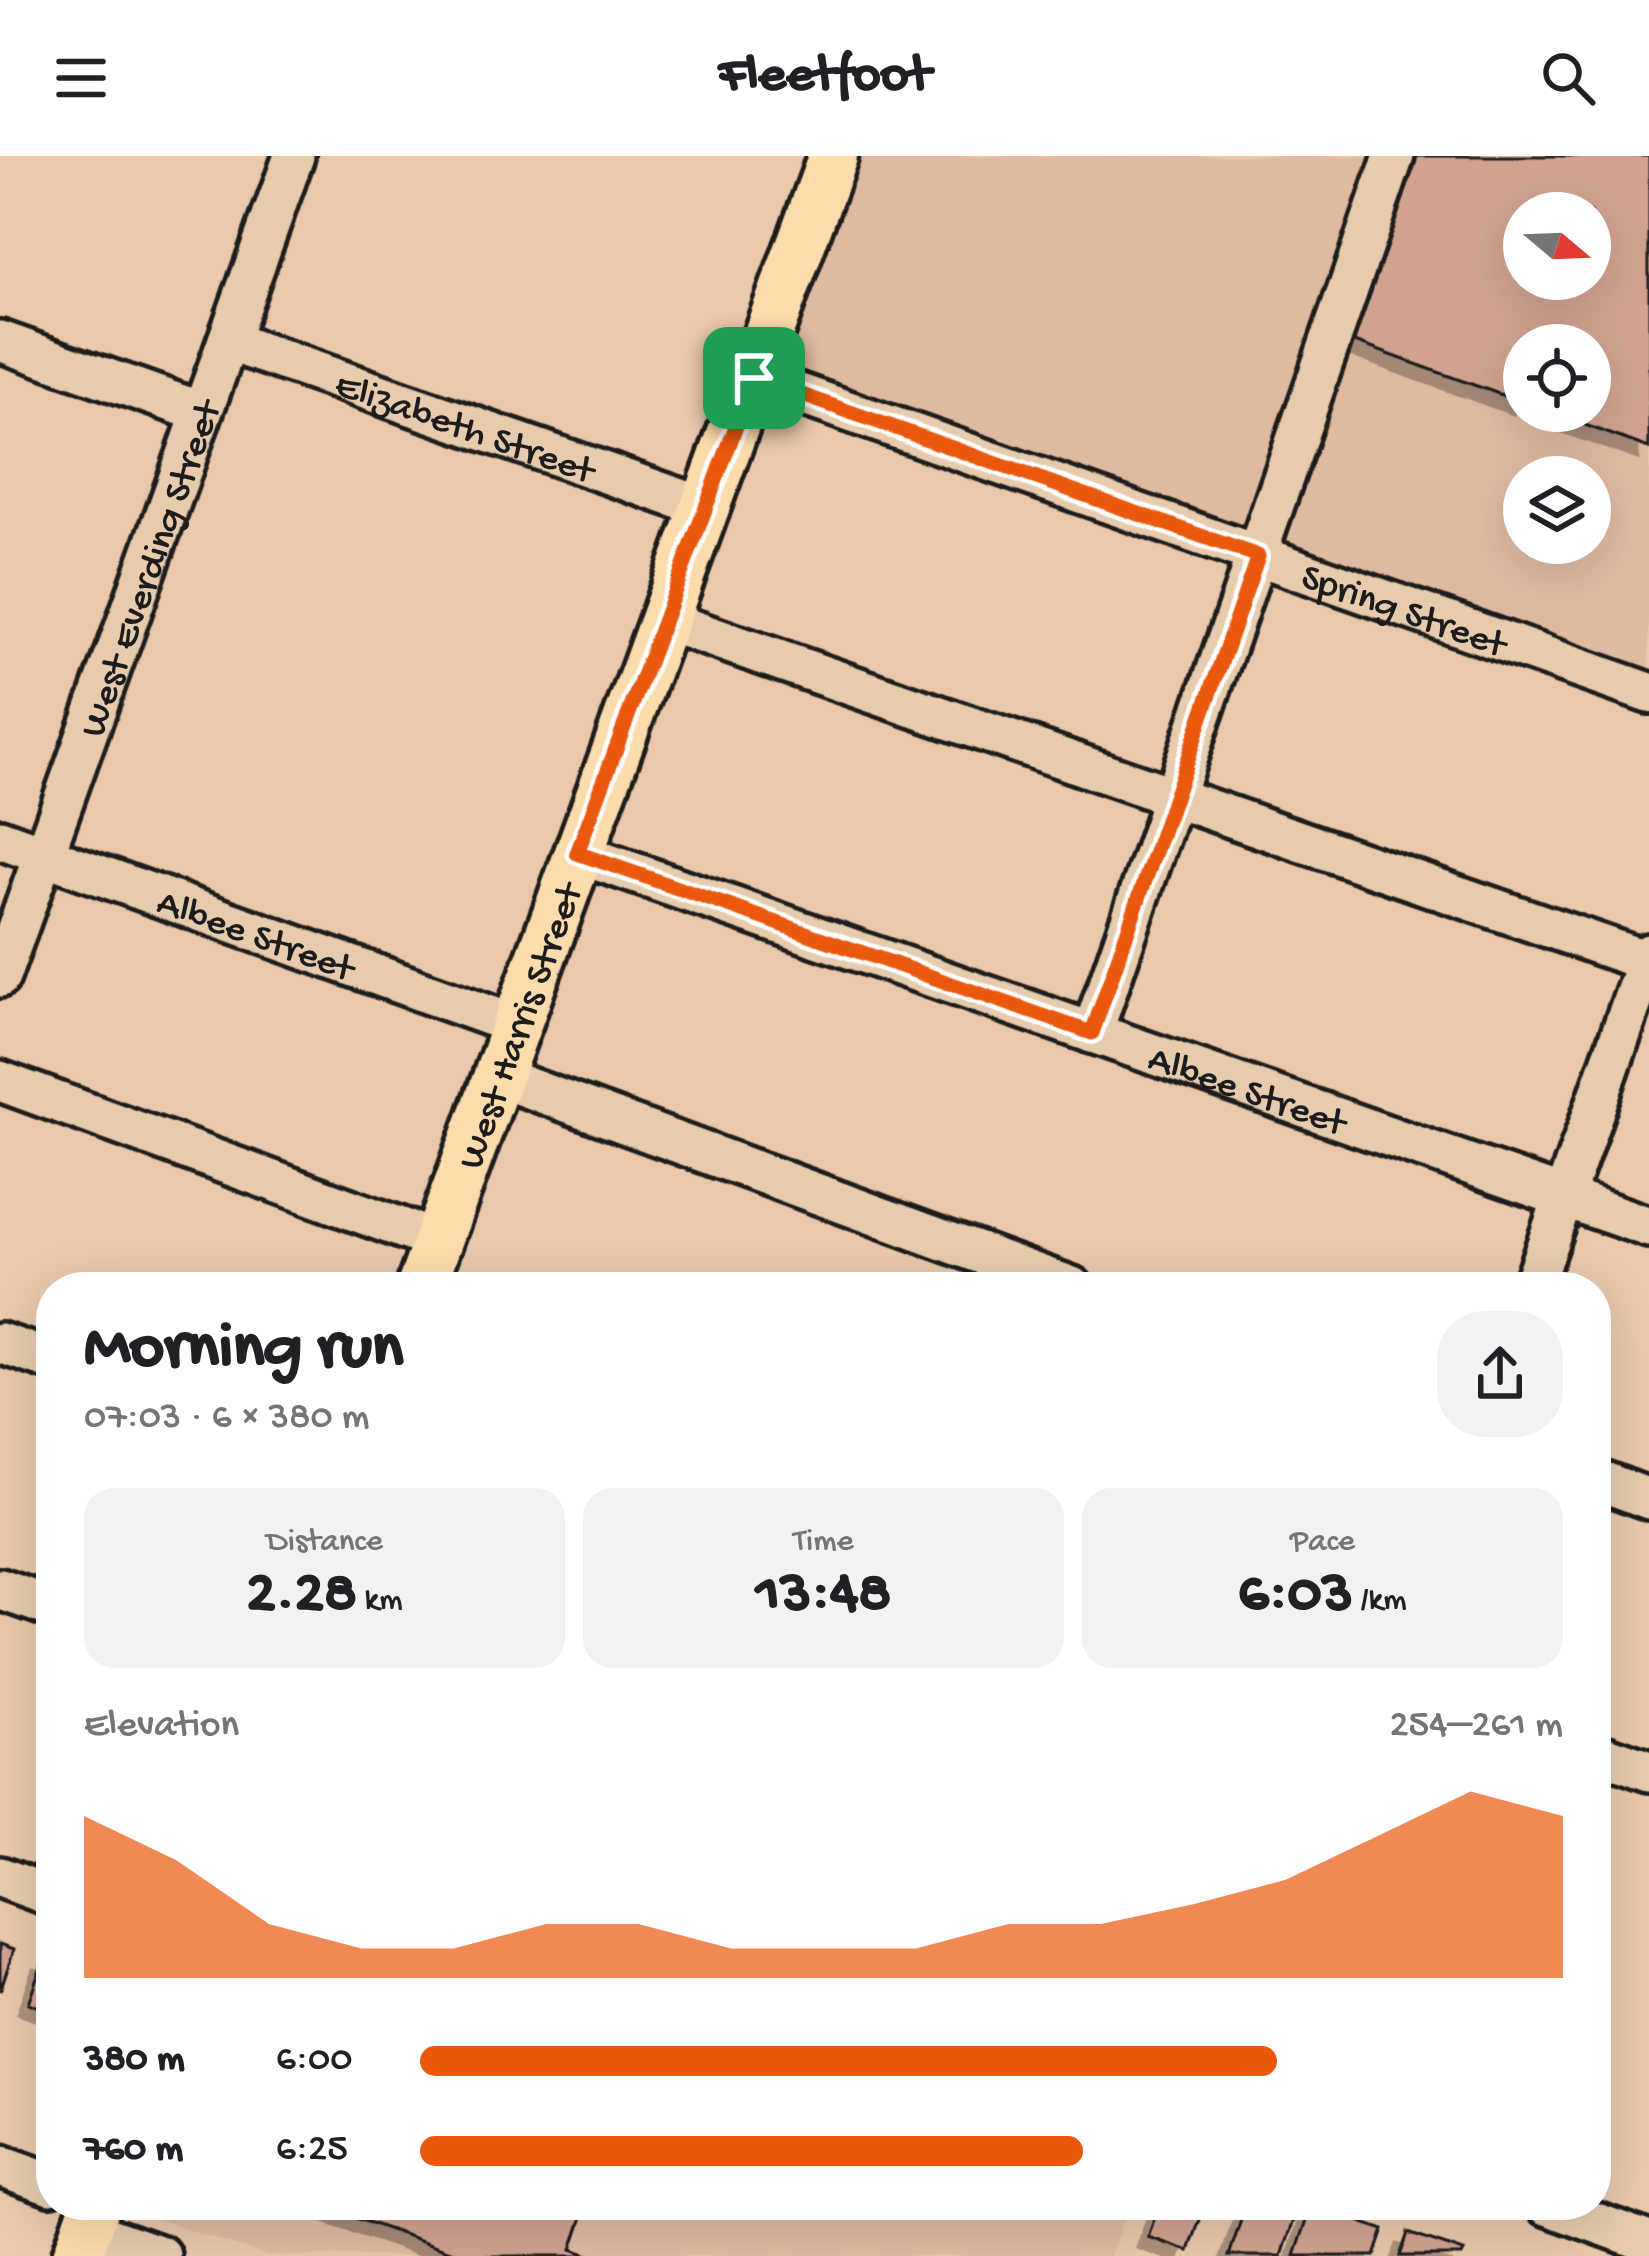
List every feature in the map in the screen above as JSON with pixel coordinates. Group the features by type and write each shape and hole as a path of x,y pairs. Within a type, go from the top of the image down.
{"main road":[{"name":"West Harris Street","path":"426,1272 833,156"}],"street":[{"name":"West Everding Street","path":"0,977 294,156"},
{"path":"1092,1033 1394,156"},
{"path":"0,340 201,412"},
{"name":"Elizabeth Street","path":"228,341 706,508"},
{"name":"Spring Street","path":"754,378 1649,693"},
{"path":"666,621 1648,959 1537,1272"},
{"name":"Albee Street","path":"0,839 515,1025"},
{"name":"Albee Street","path":"577,853 1649,1227"},
{"path":"496,1076 1031,1272"},
{"path":"0,1081 437,1241"},
{"path":"0,1343 36,1355"},
{"path":"1611,1485 1649,1499"},
{"path":"0,1589 36,1602"},
{"path":"1611,1757 1649,1771"},
{"path":"0,1877 36,1890"},
{"path":"0,2166 36,2179"},
{"path":"1588,2220 1649,2242"},
{"path":"86,2230 160,2256"}],"shaded area":[{"path":"833,156 1649,156 1649,694 754,378"},
{"path":"160,2220 1123,2220 1110,2256 266,2256"}],"building":[{"path":"1413,156 1649,156 1649,448 1604,432 1611,432 1611,324 1503,324 1503,395 1352,341"},
{"path":"0,1944 14,1949 0,1991"},
{"path":"36,1980 36,2006 28,2003"},
{"path":"361,2220 582,2220 572,2249 591,2256 465,2256"},
{"path":"1154,2220 1200,2220 1189,2251 1148,2237"},
{"path":"1241,2220 1294,2220 1282,2256 1229,2256"},
{"path":"1307,2220 1355,2220 1384,2230 1375,2256 1295,2256"},
{"path":"1408,2233 1464,2252 1462,2256 1400,2256"}],"route":[{"path":"754,378 1258,556 1092,1033 577,853 754,378"}]}
